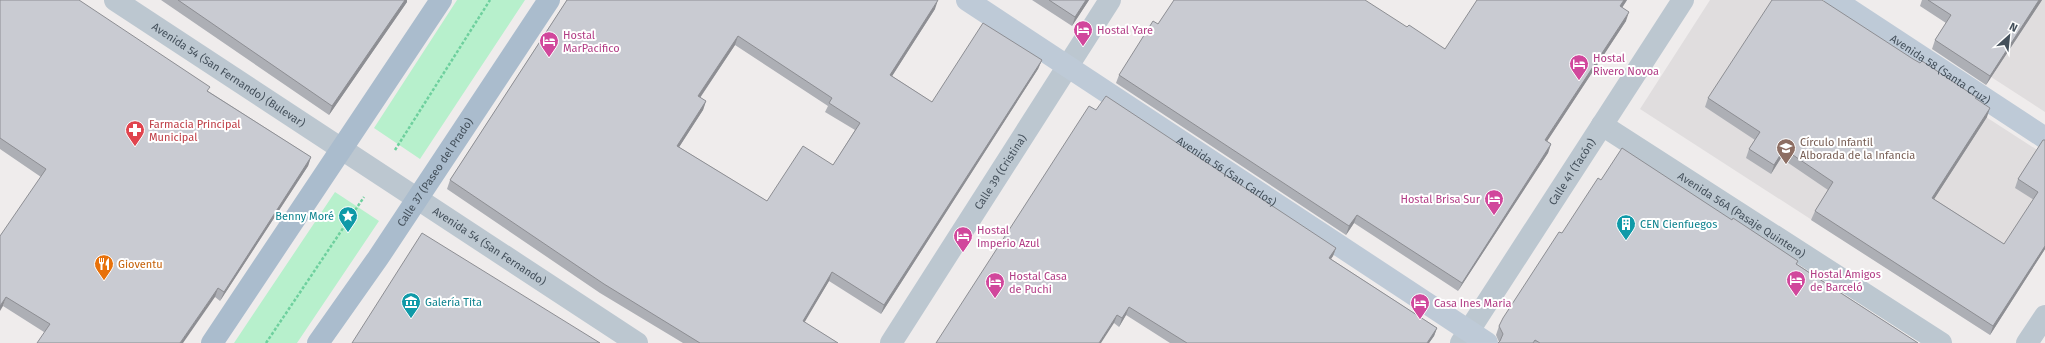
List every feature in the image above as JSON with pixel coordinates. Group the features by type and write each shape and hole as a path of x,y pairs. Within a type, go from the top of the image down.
{"main road":[{"path":"212,343 441,0"},
{"name":"Calle 37 (Paseo del Prado)","path":"318,343 549,0"},
{"name":"Avenida 56 (San Carlos)","path":"967,0 1067,66 1465,337 1487,343"},
{"name":"Avenida 58 (Santa Cruz)","path":"1835,0 2045,138"}],"street":[{"name":"Avenida 54 (San Fernando) (Bulevar)","path":"115,0 342,149"},
{"name":"Calle 39 (Cristina)","path":"891,343 1110,0"},
{"name":"Calle 41 (Tacón)","path":"1465,337 1683,0"},
{"name":"Avenida 56A (Pasaje Quintero)","path":"1602,125 1941,343"},
{"name":"Avenida 54 (San Fernando)","path":"342,149 637,343"},
{"path":"2027,343 2045,316"}],"shaded area":[{"path":"1710,0 1805,0 2045,155 2045,249 1990,335 1640,109"},
{"path":"1964,0 2045,0 2045,112 1937,42"}],"green space":[{"path":"457,0 525,0 420,159 374,128"},
{"path":"335,192 379,221 297,343 234,343"}],"building":[{"path":"0,0 79,0 210,87 207,91 311,157 224,292 218,288 180,343 37,343 50,324 6,297 0,306 0,236 46,169 0,138"},
{"path":"178,0 405,0 332,106"},
{"path":"567,0 938,0 890,75 932,102 983,23 1042,60 884,305 832,272 803,321 838,343 700,343 604,284 450,180","holes":["738,36 832,98 829,103 860,123 833,165 803,146 767,201 677,146 706,101 698,96"]},
{"path":"1049,0 1086,0 1075,17"},
{"path":"1174,0 1365,0 1407,27 1409,25 1445,49 1477,0 1624,0 1620,6 1629,12 1545,140 1551,144 1462,283 1357,215 1349,226 1119,75 1153,21 1158,24"},
{"path":"1772,0 1822,0 1913,59 1920,63 1922,61 1990,108 1932,198 2004,244 2038,192 2018,179 2043,140 2045,140 2045,246 1993,326 1815,211 1833,182 1784,149 1774,165 1749,149 1760,132 1708,98"},
{"path":"1928,0 2039,0 1990,76 1935,40 1951,15"},
{"path":"1106,96 1336,248 1329,258 1437,328 1427,343 1187,343 1129,307 1122,318 1117,315 1099,343 936,343 1089,106 1096,110"},
{"path":"1622,148 1732,220 1733,218 1798,261 1796,264 1918,343 1540,343 1535,340 1533,343 1498,343 1503,334 1499,326 1503,318 1559,232 1562,233 1598,178 1601,180"},
{"path":"422,233 600,343 352,343"}],"place":[{"name":"Hostal Yare","path":"1083,47"},
{"name":"Hostal MarPacifico","path":"549,58"},
{"name":"Hostal Rivero Novoa","path":"1579,81"},
{"name":"Farmacia Principal Municipal","path":"135,147"},
{"name":"Círculo Infantil Alborada de la Infancia","path":"1786,165"},
{"name":"Hostal Brisa Sur","path":"1494,216"},
{"name":"Benny Moré","path":"348,233"},
{"name":"CEN Cienfuegos","path":"1626,241"},
{"name":"Hostal Imperio Azul","path":"963,253"},
{"name":"Gioventu","path":"104,281"},
{"name":"Hostal Amigos de Barceló","path":"1796,297"},
{"name":"Hostal Casa de Puchi","path":"995,299"},
{"name":"Galería Tita","path":"411,319"},
{"name":"Casa Ines Maria","path":"1420,320"}]}
